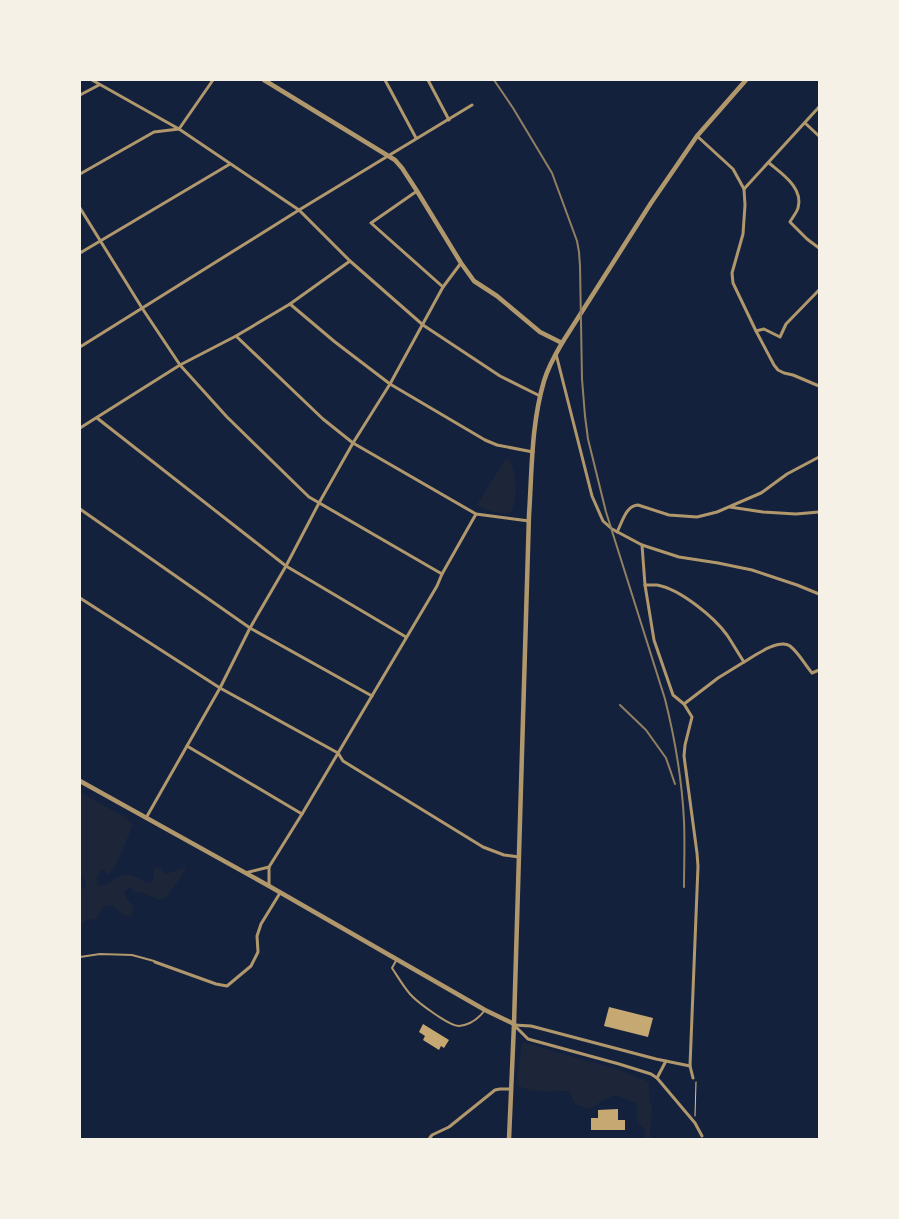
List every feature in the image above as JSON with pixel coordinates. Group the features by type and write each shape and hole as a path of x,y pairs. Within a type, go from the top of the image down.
{"street":[{"path":"92,80 179,130 299,210 350,261 423,325 500,376 540,396"},
{"path":"179,130 213,80"},
{"path":"264,80 395,160 474,281 497,296 540,332 562,343"},
{"path":"385,80 416,138"},
{"path":"428,80 449,120"},
{"path":"509,1139 529,521 533,452 540,396 549,365 646,211 697,136 746,80"},
{"path":"80,95 100,85"},
{"path":"80,347 388,155 472,105"},
{"path":"744,189 819,107"},
{"path":"805,123 819,136"},
{"path":"80,174 154,132 179,130"},
{"path":"697,136 729,164 744,189 743,234 732,273 733,283 756,331 778,370 784,374 793,375 819,386"},
{"path":"769,163 790,181 798,194 798,208 790,222 819,248"},
{"path":"80,253 230,164"},
{"path":"417,191 371,223 443,287"},
{"path":"80,208 180,365 227,417 310,497 442,574"},
{"path":"80,428 180,365 236,336 290,304 350,261"},
{"path":"146,818 220,688 250,628 286,566 319,502 390,384 443,287 461,263"},
{"path":"756,331 764,329 780,337 786,324 819,290"},
{"path":"290,304 390,384 485,440 497,445 533,452"},
{"path":"236,336 323,419 353,443 476,514 529,521"},
{"path":"556,354 592,496 603,521 612,529 642,545 678,557 752,570 819,594"},
{"path":"97,418 286,566 406,637"},
{"path":"617,532 629,508 634,505 668,515 697,517 717,512 762,493 787,474 819,457"},
{"path":"728,506 763,512 796,514 819,512"},
{"path":"80,509 250,628 372,696"},
{"path":"269,886 269,867 437,586 476,514"},
{"path":"642,545 645,586 654,640 673,695 684,704 692,717 684,756 698,866 690,1066 693,1078"},
{"path":"645,586 657,585 672,590 694,604 726,634 744,662"},
{"path":"80,598 220,688 338,753 344,761 483,847 504,855 519,857"},
{"path":"684,704 718,678 775,645 783,643 788,645 812,673 819,670"},
{"path":"187,746 302,814"},
{"path":"80,781 269,886 485,1010 514,1024 531,1026 666,1062 690,1066"},
{"path":"244,873 269,867"},
{"path":"155,962 216,984 227,986 251,966 258,952 257,936 261,924 280,893"},
{"path":"514,1024 528,1039 651,1074 657,1078 695,1122 702,1136"},
{"path":"657,1078 666,1062"},
{"path":"429,1139 432,1135 448,1127 495,1090 512,1089"}],"lane":[{"path":"80,957 100,954 132,955 155,962"},
{"path":"397,959 392,968 411,996 442,1020 457,1026 464,1025 478,1019 485,1010"}],"path":[{"path":"693,1078 696,1083 695,1122"}],"shaded area":[{"path":"510,459 514,472 516,493 510,513 493,512 477,505 505,460"},
{"path":"80,792 124,817 133,825 114,869 112,869 109,875 104,870 100,871 97,879 98,886 124,875 131,875 151,883 154,869 157,867 166,874 186,869 167,897 159,900 141,892 135,892 129,887 124,892 128,901 133,905 133,912 130,917 123,915 114,906 107,905 101,910 97,918 88,919 80,923 80,889 85,888 86,881 80,874"},
{"path":"522,1042 619,1070 649,1082 649,1102 652,1104 650,1139 644,1139 646,1130 637,1122 637,1104 616,1095 603,1100 590,1109 575,1104 569,1091 536,1091 517,1085"}],"building":[{"path":"609,1007 653,1018 648,1037 604,1026"},
{"path":"423,1024 449,1040 444,1048 441,1046 439,1050 423,1040 425,1036 419,1032"},
{"path":"618,1109 618,1120 625,1120 625,1130 591,1130 591,1118 598,1118 598,1110"}],"railway":[{"path":"494,80 552,173 577,241 580,266 582,379 588,439 606,512 665,699 672,729 683,806 684,887"},
{"path":"620,705 646,730 666,758 675,784"}]}
